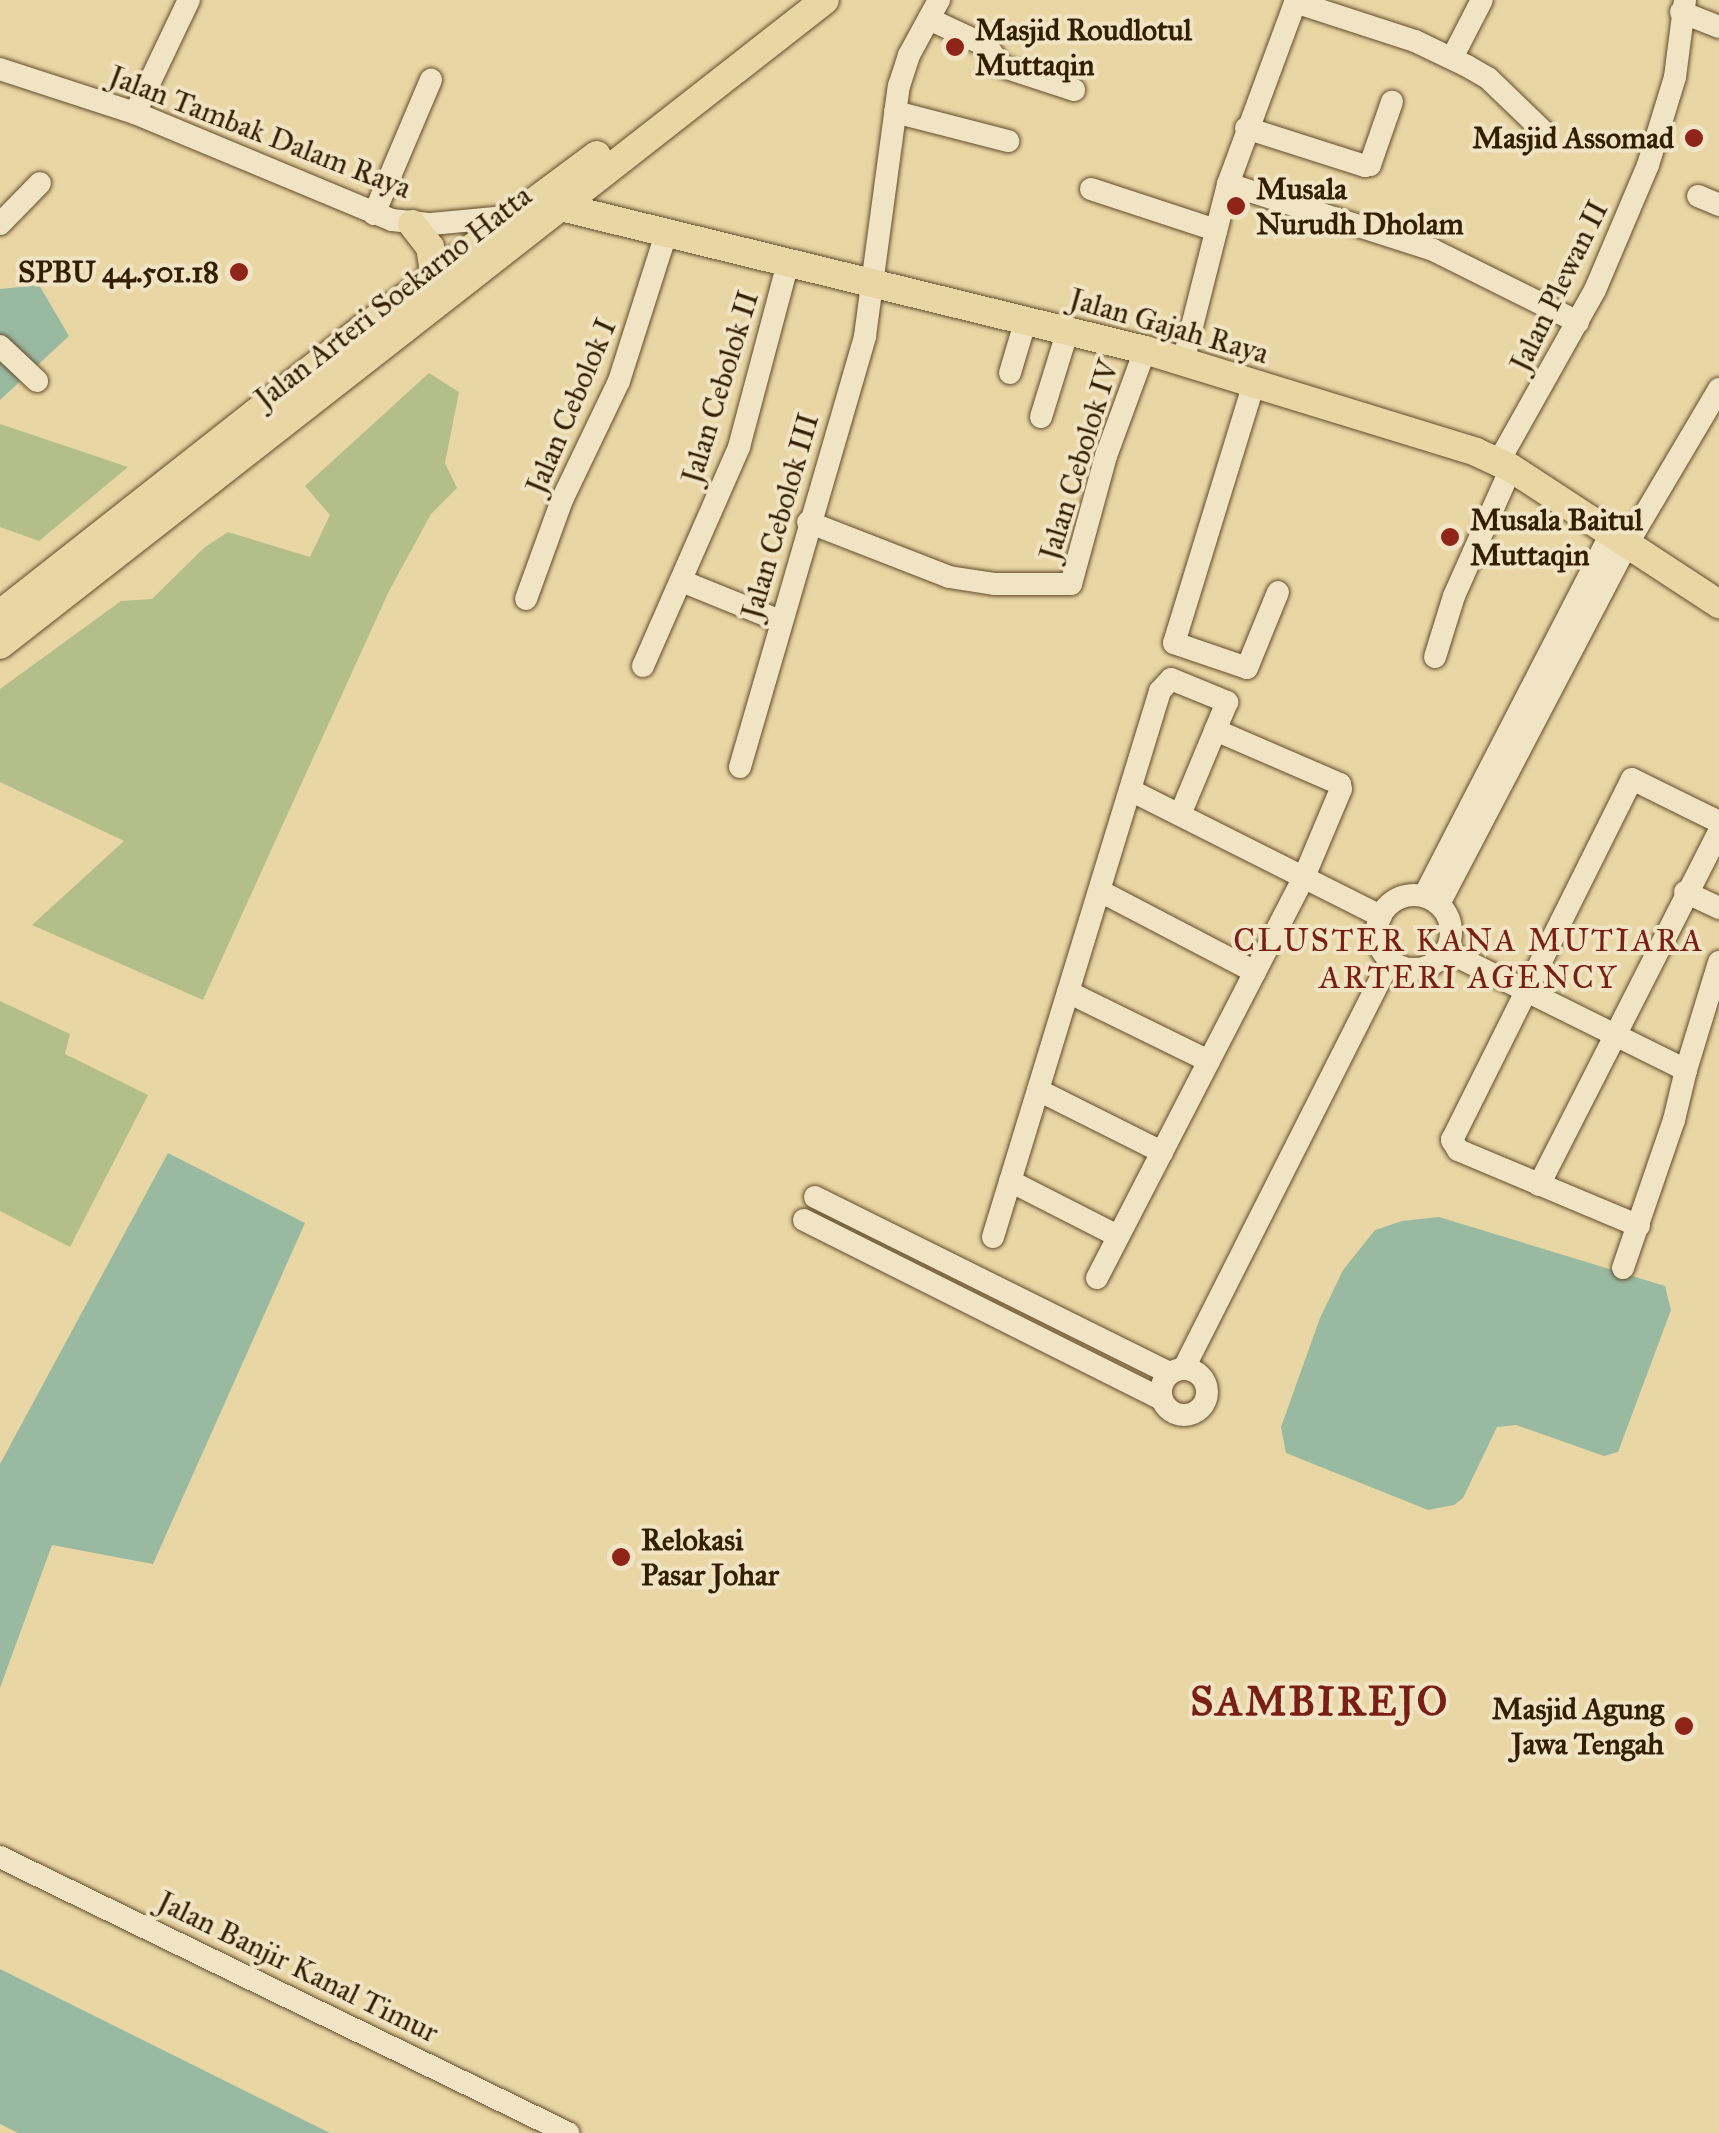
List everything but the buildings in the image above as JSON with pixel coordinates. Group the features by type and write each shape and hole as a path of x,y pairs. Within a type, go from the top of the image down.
{"main road":[{"name":"Jalan Arteri Soekarno Hatta","path":"0,614 795,0"},
{"name":"Jalan Arteri Soekarno Hatta","path":"0,645 826,0"},
{"name":"Jalan Gajah Raya","path":"561,207 1144,350 1505,465 1719,604"},
{"path":"412,224 430,247 435,277"}],"street":[{"path":"135,113 189,0"},
{"path":"1452,58 1482,0"},
{"path":"1182,362 1228,184 1295,1 1415,41 1452,58 1488,78 1544,132"},
{"name":"Jalan Plewan II","path":"1435,657 1505,465 1578,322 1648,165 1675,76 1683,6 1719,27"},
{"path":"934,9 987,46 1001,66 1074,90"},
{"name":"Jalan Cebolok III","path":"740,767 808,522 861,353 895,112 909,54 934,9"},
{"name":"Jalan Tambak Dalam Raya","path":"0,69 135,113 374,214 412,224 518,216 561,207"},
{"path":"374,214 431,80"},
{"path":"1246,128 1364,166 1370,164 1392,102"},
{"path":"895,112 1008,141"},
{"path":"0,224 40,183"},
{"path":"1228,184 1433,250 1578,322"},
{"path":"1091,189 1216,230"},
{"name":"Jalan Cebolok I","path":"526,598 562,500 619,381 666,234"},
{"name":"Jalan Cebolok II","path":"644,666 684,582 739,447 788,263"},
{"path":"1010,373 1026,320"},
{"path":"1041,417 1068,330"},
{"path":"0,346 38,382"},
{"name":"Jalan Cebolok IV","path":"808,522 949,577 995,584 1071,584 1106,456 1144,350"},
{"path":"1254,384 1174,644 1248,668 1278,592"},
{"path":"1432,900 1620,537 1719,389"},
{"path":"684,582 780,621"},
{"path":"993,1237 1130,790 1166,682 1171,680 1226,702 1180,815"},
{"path":"1097,1278 1304,877 1340,784 1215,730"},
{"path":"1639,1226 1458,1150 1452,1140 1632,780 1719,822"},
{"path":"1130,790 1381,916"},
{"path":"1539,1185 1685,892 1719,832"},
{"path":"1100,891 1255,972"},
{"path":"1685,892 1719,908"},
{"path":"1399,898 1432,900 1450,926 1446,951 1420,968 1390,960 1378,940 1381,916 1399,898"},
{"path":"1446,951 1686,1070"},
{"path":"1162,1400 1162,1385 1177,1371 1390,960"},
{"path":"1622,1268 1639,1226 1719,962"},
{"path":"1068,992 1209,1061"},
{"path":"1038,1090 1162,1152"},
{"path":"1010,1181 1118,1236"},
{"path":"804,1220 1162,1400 1178,1414 1192,1414 1203,1405 1207,1392 1203,1378 1177,1371 815,1197"},
{"name":"Jalan Banjir Kanal Timur","path":"0,1857 568,2133"}],"shaded area":[{"path":"39,285 69,336 0,400 0,289"},
{"path":"429,373 459,392 445,463 457,488 431,514 389,591 203,1000 32,925 124,841 0,782 0,689 121,601 152,599 205,547 228,532 310,557 330,515 305,486"},
{"path":"0,424 128,467 39,541 0,527"},
{"path":"0,1001 70,1034 65,1054 148,1095 70,1247 0,1211"},
{"path":"168,1153 305,1223 153,1564 52,1545 0,1688 0,1464"},
{"path":"1439,1217 1665,1286 1671,1310 1618,1452 1604,1456 1516,1425 1497,1427 1463,1498 1454,1505 1428,1510 1286,1453 1281,1427 1320,1318 1343,1270 1375,1230 1402,1221"},
{"path":"0,1969 330,2133 18,2133 0,2124"}],"place":[{"name":"Masjid Roudlotul Muttaqin","path":"955,47"},
{"name":"Masjid Assomad","path":"1694,138"},
{"name":"Musala Nurudh Dholam","path":"1236,206"},
{"name":"SPBU 44.501.18","path":"239,272"},
{"name":"Musala Baitul Muttaqin","path":"1450,537"},
{"name":"Relokasi Pasar Johar","path":"621,1557"},
{"name":"Masjid Agung Jawa Tengah","path":"1684,1726"}],"district":[{"name":"CLUSTER KANA MUTIARA ARTERI AGENCY","path":"1469,960"},
{"name":"SAMBIREJO","path":"1320,1702"}]}
